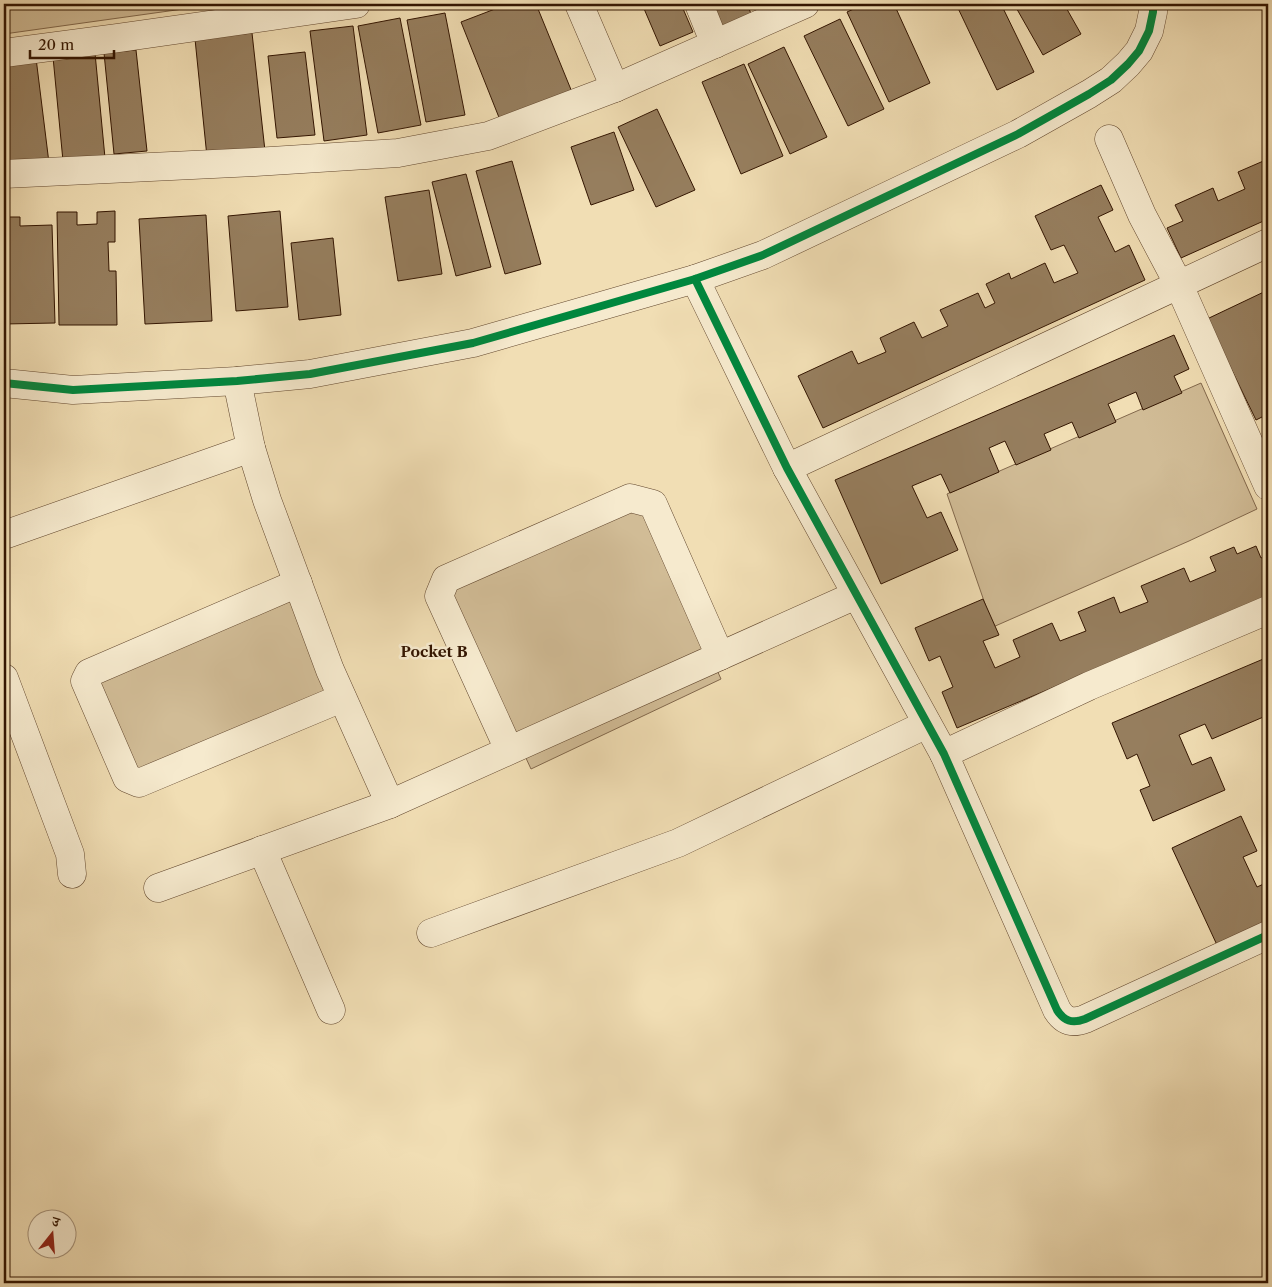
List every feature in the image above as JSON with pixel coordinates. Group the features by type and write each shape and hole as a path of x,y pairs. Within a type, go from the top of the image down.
{"street":[{"path":"4,53 356,4"},
{"path":"579,4 615,88"},
{"path":"698,4 715,44"},
{"path":"4,174 398,153 488,136 615,88 805,4"},
{"path":"4,383 73,390 310,374 473,343 695,279 764,255 1018,134 1089,94 1111,80 1139,51 1149,31 1153,4"},
{"path":"1109,139 1142,215 1180,285 1268,486"},
{"path":"788,468 1268,243"},
{"path":"695,279 788,468 944,754 1057,1010 1065,1020 1085,1019 1268,935"},
{"path":"237,380 251,448 267,500 330,670 390,804"},
{"path":"4,535 251,448"},
{"path":"509,750 439,596 446,580 630,498 653,504 720,656"},
{"path":"298,583 89,673 85,681 127,778 139,783 342,698"},
{"path":"158,888 390,804 856,595"},
{"path":"944,754 1089,686 1268,610"},
{"path":"4,678 70,854 72,874"},
{"path":"431,933 678,842 928,724"},
{"path":"262,850 332,1010"}],"shaded area":[{"path":"4,4 219,4 4,34"},
{"path":"1201,383 1257,509 993,627 947,494"},
{"path":"643,504 721,679 531,769 449,590"},
{"path":"307,584 344,692 139,776 90,680"}],"building":[{"path":"508,4 536,4 574,97 502,125 461,22"},
{"path":"642,4 681,4 693,32 660,46"},
{"path":"707,4 747,4 752,16 718,29"},
{"path":"753,4 786,4 758,15"},
{"path":"865,4 894,4 930,83 889,102 847,12"},
{"path":"956,4 1001,4 1034,72 997,90"},
{"path":"1014,4 1064,4 1081,34 1043,55"},
{"path":"445,13 465,115 426,122 407,20"},
{"path":"400,18 421,125 378,133 358,26"},
{"path":"840,19 884,109 848,126 804,36"},
{"path":"353,26 367,135 324,141 310,31"},
{"path":"252,33 265,151 207,157 195,39"},
{"path":"784,47 827,137 790,154 748,64"},
{"path":"136,50 147,151 114,154 104,53"},
{"path":"305,52 315,135 277,138 268,56"},
{"path":"95,53 105,158 63,161 53,57"},
{"path":"36,58 49,163 7,169 4,142 4,62"},
{"path":"744,64 783,156 741,174 702,82"},
{"path":"657,109 695,190 656,207 618,127"},
{"path":"614,132 634,190 591,205 571,147"},
{"path":"1268,159 1268,219 1181,258 1167,228 1183,221 1175,205 1213,188 1218,201 1245,189 1238,172"},
{"path":"512,161 541,264 505,274 476,171"},
{"path":"466,174 491,267 456,276 432,182"},
{"path":"1101,185 1113,210 1098,217 1115,252 1129,245 1145,280 823,428 798,376 852,351 858,364 886,352 880,338 914,322 922,338 948,326 940,310 978,293 985,308 995,303 986,284 1009,273 1011,279 1045,263 1054,283 1078,273 1064,245 1051,250 1035,216"},
{"path":"429,190 442,274 398,281 385,197"},
{"path":"115,211 115,242 108,242 109,271 116,271 117,325 59,325 57,212 77,212 77,225 97,224 97,212"},
{"path":"280,211 288,307 236,311 228,216"},
{"path":"206,215 212,321 145,324 139,219"},
{"path":"4,217 20,217 20,226 52,225 55,323 4,324"},
{"path":"333,238 341,315 299,320 291,243"},
{"path":"1268,290 1268,414 1256,420 1207,319"},
{"path":"1174,335 1189,369 1174,376 1182,393 1143,410 1136,392 1108,404 1116,422 1079,438 1072,422 1044,434 1051,450 1016,465 1005,441 989,448 999,472 950,493 941,474 912,486 927,518 941,512 958,550 881,584 835,480"},
{"path":"1256,546 1261,558 1268,555 1268,597 957,728 942,692 953,687 940,656 929,661 915,628 983,599 999,635 983,641 995,668 1020,657 1013,640 1052,623 1060,641 1086,631 1078,612 1114,597 1120,613 1148,602 1141,586 1184,568 1190,582 1216,571 1210,557 1234,547 1237,554"},
{"path":"1268,657 1268,715 1212,739 1205,724 1179,735 1192,765 1211,757 1225,790 1153,821 1140,790 1150,786 1137,754 1127,759 1112,723"},
{"path":"1241,816 1257,851 1243,857 1257,887 1268,882 1268,921 1217,945 1172,848"}],"cycle path":[{"path":"4,383 73,390 237,381 310,374 473,343 695,279 763,255 1018,134 1089,94 1111,80 1139,51 1149,31 1153,4"},
{"path":"695,279 787,468 944,754 1060,1014 1072,1021 1085,1019 1268,935"}],"district":[{"name":"Pocket B","path":"434,652"}]}
